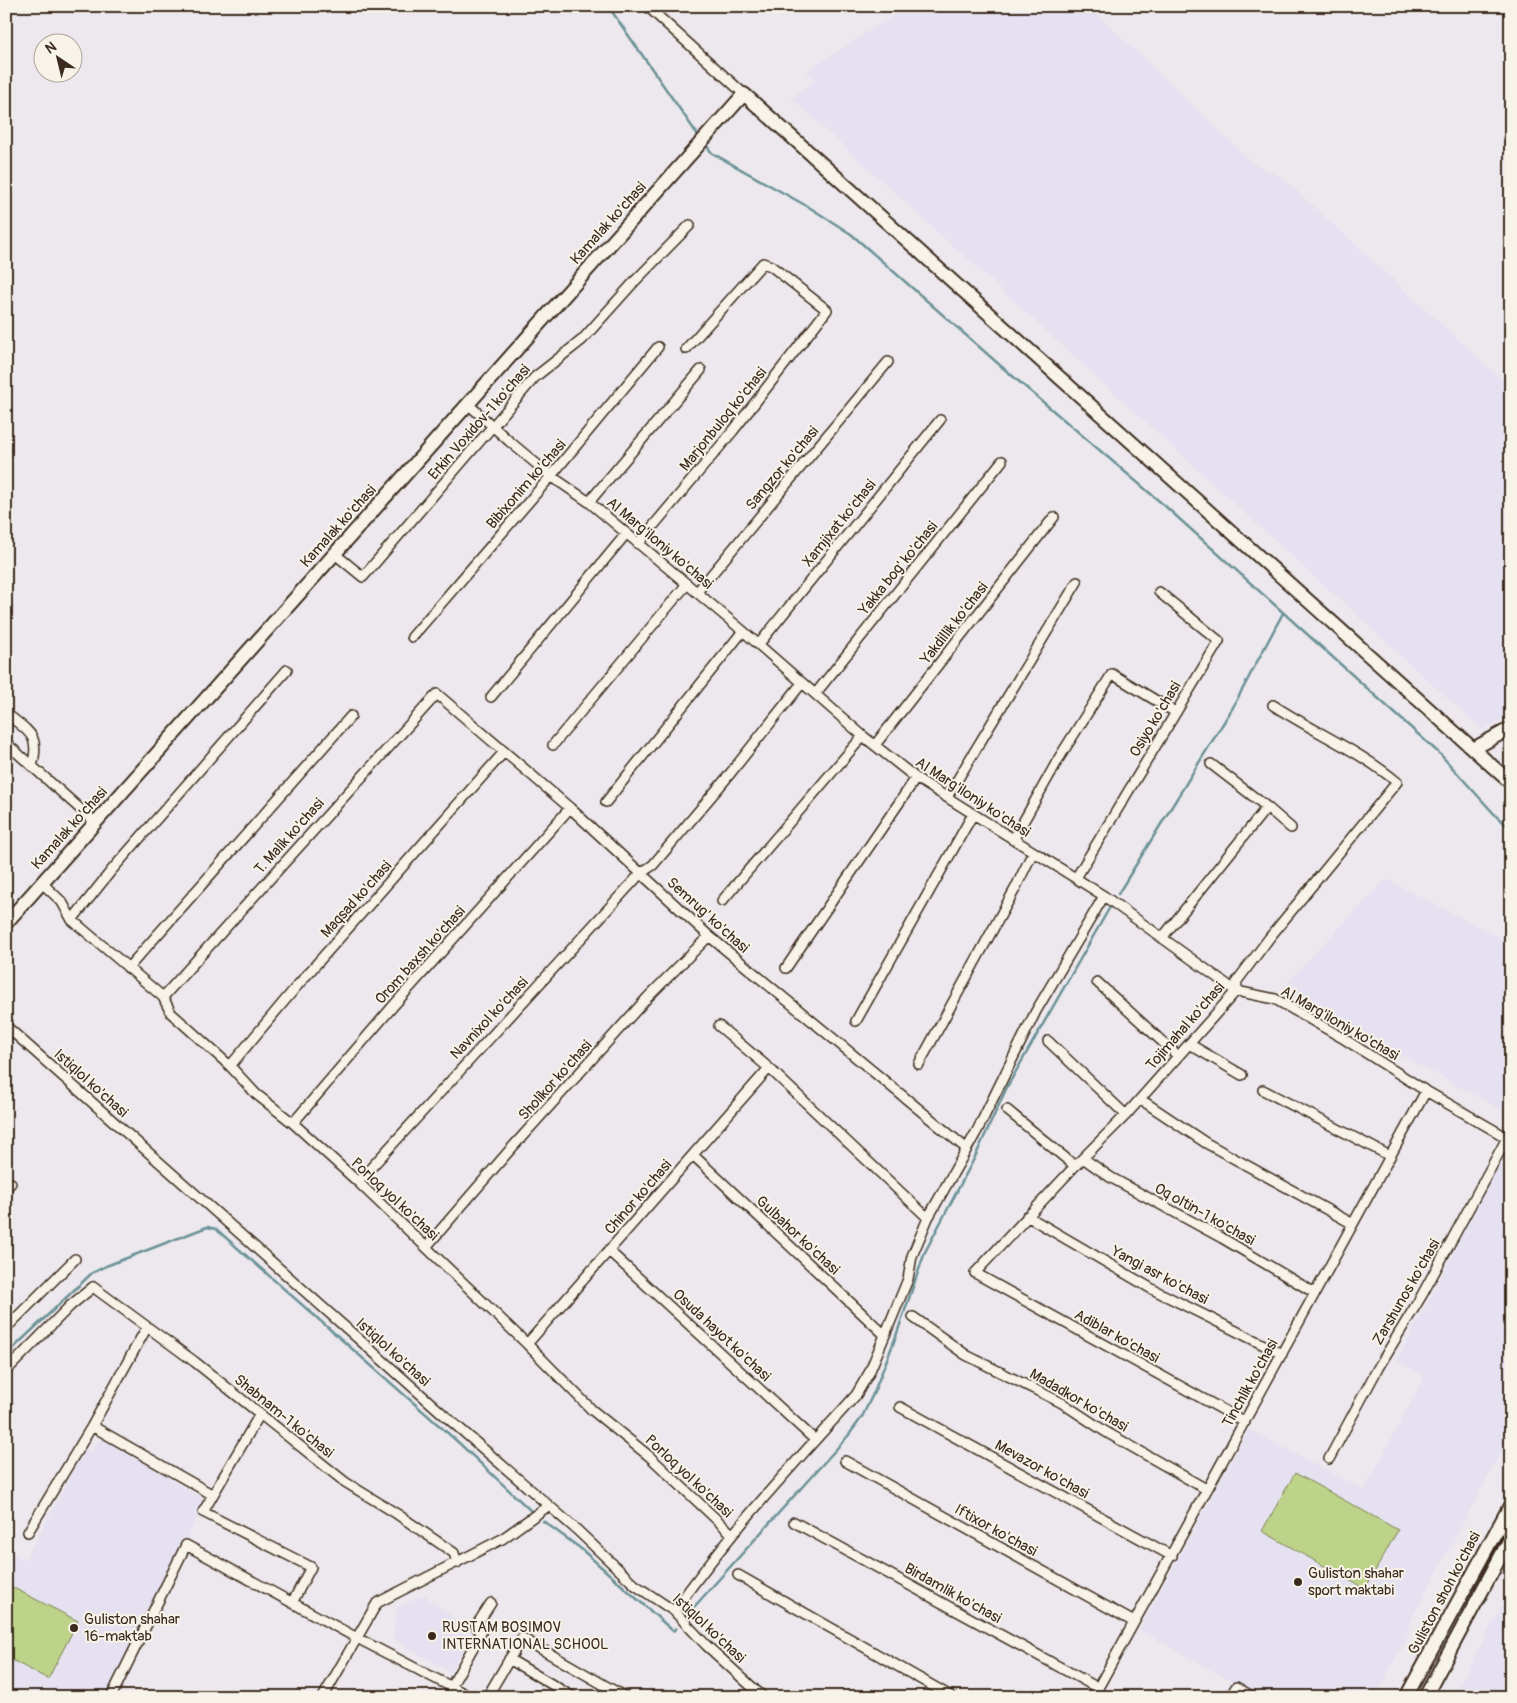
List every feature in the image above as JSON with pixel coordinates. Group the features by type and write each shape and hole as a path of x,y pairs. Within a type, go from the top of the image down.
{"main road":[{"name":"Kamalak ko'chasi","path":"6,923 744,94"},
{"path":"744,94 1511,783"},
{"path":"1473,749 1511,728"},
{"name":"Guliston shoh ko'chasi","path":"1406,1697 1511,1504"},
{"path":"1425,1697 1511,1537"}],"street":[{"path":"647,6 744,94"},
{"name":"Erkin Voxidov-1 ko'chasi","path":"335,554 364,576 535,377 582,340 690,224"},
{"name":"Marjonbuloq ko'chasi","path":"638,544 733,430 827,310 771,266 763,263 686,349"},
{"name":"Bibixonim ko'chasi","path":"412,637 551,476 658,347"},
{"name":"Sangzor ko'chasi","path":"696,592 888,362"},
{"path":"589,502 701,370"},
{"name":"Al Marg'iloniy ko'chasi","path":"468,404 492,427 551,476 589,502 759,644 863,736 916,778 1104,896 1236,991 1275,998 1426,1091 1509,1139"},
{"name":"Xamjixat ko'chasi","path":"759,644 940,420"},
{"name":"Yakka bog' ko'chasi","path":"816,693 1002,461"},
{"name":"Yakdillik ko'chasi","path":"875,746 1054,517"},
{"path":"491,697 626,534"},
{"path":"946,797 1077,582"},
{"path":"553,745 687,584"},
{"name":"Osiyo ko'chasi","path":"1076,878 1219,641 1159,592"},
{"path":"606,802 743,631"},
{"path":"72,920 110,871 288,670"},
{"path":"1013,840 1059,758 1112,674 1175,712"},
{"path":"641,873 653,865 725,780 802,682"},
{"name":"Semrug' ko'chasi","path":"437,694 570,808 709,936 967,1149"},
{"name":"T. Malik ko'chasi","path":"163,997 437,694"},
{"name":"Tojimahal ko'chasi","path":"975,1273 1140,1099 1236,991 1237,981 1270,937 1397,782 1377,765 1273,705"},
{"path":"6,713 30,733 35,741 36,751 32,766"},
{"path":"128,968 351,716"},
{"path":"722,901 863,736"},
{"path":"6,743 96,823"},
{"name":"Maqsad ko'chasi","path":"230,1066 297,986 504,752"},
{"path":"1211,764 1291,828"},
{"path":"786,968 916,778"},
{"path":"1162,938 1267,807"},
{"name":"Orom baxsh ko'chasi","path":"293,1123 394,1005 570,808"},
{"path":"856,1022 973,814"},
{"path":"919,1064 1033,852"},
{"name":"Navnixol ko'chasi","path":"358,1182 641,873"},
{"name":"Porloq yol ko'chasi","path":"42,883 62,902 72,920 163,997 171,1013 230,1066 256,1094 293,1123 358,1182 527,1344 592,1410 649,1456 732,1534"},
{"path":"674,1611 699,1575 732,1534 856,1395 869,1373 885,1335 908,1278 912,1256 928,1218 978,1130 1036,1011 1104,896"},
{"name":"Sholikor ko'chasi","path":"426,1247 641,1004 709,936"},
{"path":"1097,982 1178,1056"},
{"name":"Istiqlol ko'chasi","path":"6,1026 577,1530 635,1585 674,1611 706,1645 763,1697"},
{"path":"720,1026 769,1068 928,1218"},
{"path":"1048,1042 1126,1114"},
{"path":"1189,1044 1242,1075"},
{"name":"Chinor ko'chasi","path":"527,1344 769,1068"},
{"path":"1263,1090 1390,1156"},
{"name":"Tinchlik ko'chasi","path":"1096,1693 1172,1556 1206,1489 1245,1422 1426,1091"},
{"path":"1140,1099 1206,1143 1353,1224"},
{"path":"1007,1110 1075,1166"},
{"name":"Zarshunos ko'chasi","path":"1329,1459 1378,1368 1509,1139"},
{"name":"Gulbahor ko'chasi","path":"693,1156 885,1335"},
{"name":"Oq oltin-1 ko'chasi","path":"1083,1158 1110,1177 1222,1238 1315,1293"},
{"name":"Yangi asr ko'chasi","path":"1027,1216 1152,1289 1282,1354"},
{"name":"Osuda hayot ko'chasi","path":"610,1250 815,1440"},
{"path":"6,1328 75,1259"},
{"name":"Adiblar ko'chasi","path":"975,1273 1245,1422"},
{"name":"Shabnam-1 ko'chasi","path":"6,1371 70,1306 93,1287 195,1362 346,1482 454,1553 457,1563"},
{"name":"Madadkor ko'chasi","path":"913,1317 966,1355 1062,1403 1106,1432 1206,1489"},
{"path":"28,1532 92,1426 147,1327"},
{"name":"Mevazor ko'chasi","path":"900,1407 1172,1556"},
{"path":"260,1414 203,1512 311,1567 292,1602"},
{"path":"92,1426 213,1495"},
{"name":"Iftixor ko'chasi","path":"845,1460 1134,1622"},
{"path":"322,1697 377,1603 502,1539 548,1506"},
{"name":"Birdamlik ko'chasi","path":"794,1522 1096,1693"},
{"path":"111,1697 186,1545 357,1638 471,1697"},
{"path":"738,1575 952,1697"},
{"path":"451,1687 481,1633 476,1626 491,1603"},
{"path":"487,1697 522,1638 625,1697"},
{"path":"509,1659 573,1697"},
{"path":"1230,1697 1236,1687 1253,1697"}],"shaded area":[{"path":"908,6 1089,6 1253,163 1282,177 1511,388 1511,715 1482,730 791,98 815,80 806,71"},
{"path":"1386,879 1511,943 1511,1115 1282,991 1289,980"},
{"name":"Guliston shahar sport maktabi","path":"1498,1162 1511,1169 1511,1434 1408,1626 1410,1631 1376,1697 1222,1697 1231,1681 1139,1630 1249,1429 1364,1490 1424,1377 1397,1360 1449,1262"},
{"name":"Guliston shahar 16-maktab","path":"101,1437 206,1500 108,1697 6,1697 6,1550 25,1560 86,1448 92,1451"},
{"path":"1511,1588 1511,1697 1453,1697 1487,1633"},
{"name":"RUSTAM BOSIMOV INTERNATIONAL SCHOOL","path":"424,1595 473,1633 450,1672 393,1639 396,1608"}],"green space":[{"path":"1295,1473 1398,1530 1365,1589 1262,1531"},
{"path":"6,1584 78,1621 48,1679 6,1657"}],"waterway":[{"path":"608,6 700,138"},
{"path":"705,144 712,153 812,209 851,234 1002,367 1165,506 1440,754 1497,817 1511,829"},
{"path":"1118,894 1232,709 1283,613"},
{"path":"685,1617 848,1436 862,1417 895,1339 925,1252 975,1157 1007,1087 1110,907"},
{"path":"6,1355 92,1273 207,1227 216,1229 459,1443 532,1512"},
{"path":"543,1521 580,1548 673,1631 676,1628"}],"place":[{"name":"Guliston shahar sport maktabi","path":"1298,1582"},
{"name":"Guliston shahar 16-maktab","path":"74,1628"},
{"name":"RUSTAM BOSIMOV INTERNATIONAL SCHOOL","path":"432,1636"}]}
